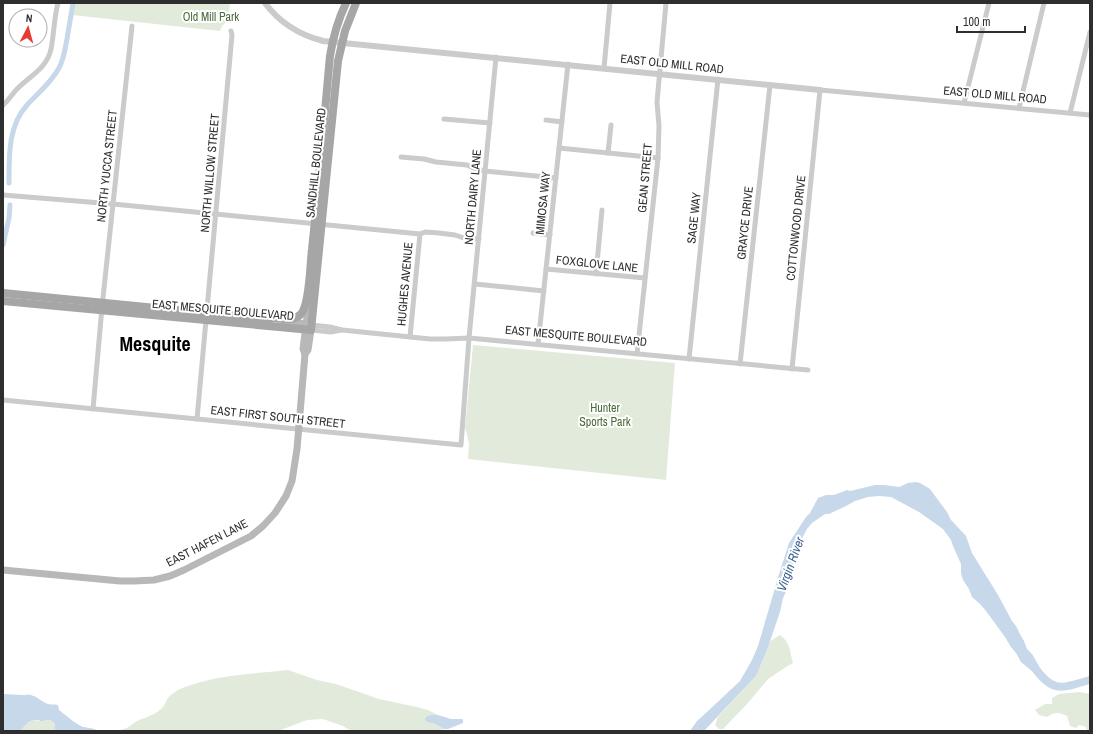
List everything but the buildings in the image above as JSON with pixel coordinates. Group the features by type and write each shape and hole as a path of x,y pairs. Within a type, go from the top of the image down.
{"main road":[{"name":"SANDHILL BOULEVARD","path":"308,327 318,224 324,118 330,56 332,42 339,18 346,3"},
{"name":"SANDHILL BOULEVARD","path":"308,327 308,285 328,155 338,61 345,31 356,3"},
{"path":"324,118 326,124 324,151 328,155"},
{"path":"269,319 290,319 300,316 304,307 308,285"},
{"path":"3,293 102,307"},
{"path":"3,301 102,307"},
{"name":"EAST MESQUITE BOULEVARD","path":"102,307 308,327"},
{"name":"EAST MESQUITE BOULEVARD","path":"206,317 269,319 308,327"},
{"name":"EAST HAFEN LANE","path":"3,570 134,582 154,580 170,576 184,570 251,536 275,513 286,496 292,481 299,429 305,354 303,349 308,327"}],"street":[{"path":"3,105 16,90 41,69 47,61 51,50 58,3"},
{"name":"EAST OLD MILL ROAD","path":"265,3 282,20 299,32 313,38 332,42 1090,115"},
{"path":"604,68 610,3"},
{"name":"GEAN STREET","path":"637,354 658,158 659,126 657,102 666,3"},
{"path":"964,103 989,3"},
{"path":"1019,108 1044,3"},
{"name":"NORTH YUCCA STREET","path":"93,409 102,307 132,26"},
{"name":"NORTH WILLOW STREET","path":"197,419 232,35 231,31"},
{"path":"1070,113 1090,32"},
{"name":"NORTH DAIRY LANE","path":"462,445 469,338 496,57"},
{"name":"MIMOSA WAY","path":"538,344 568,64"},
{"name":"SAGE WAY","path":"689,359 718,79"},
{"name":"GRAYCE DRIVE","path":"740,364 770,84"},
{"name":"COTTONWOOD DRIVE","path":"792,369 820,90"},
{"path":"444,120 490,123"},
{"path":"546,120 562,122"},
{"path":"608,153 611,126"},
{"path":"559,148 658,158"},
{"path":"401,157 467,165 485,172 556,178"},
{"path":"3,195 113,204 420,234 425,232 439,233 479,240"},
{"path":"596,274 602,210"},
{"path":"533,233 550,235"},
{"name":"HUGHES AVENUE","path":"410,337 420,234"},
{"name":"FOXGLOVE LANE","path":"546,269 645,278"},
{"path":"475,284 544,291"},
{"name":"EAST MESQUITE BOULEVARD","path":"308,327 331,332 342,330 410,337 446,339 469,338 808,370"},
{"name":"EAST FIRST SOUTH STREET","path":"3,400 462,445"}],"green space":[{"name":"Old Mill Park","path":"75,3 230,3 228,20 222,26 220,31 72,15"},
{"name":"Hunter Sports Park","path":"473,345 675,363 666,480 468,459 469,444 465,427"},
{"path":"780,635 789,646 793,662 792,664 768,679 723,729 719,729 715,725 718,717 756,676 769,643"},
{"path":"288,670 317,680 336,684 379,699 428,710 438,715 432,715 427,722 444,729 437,731 351,731 343,726 323,719 307,720 278,731 120,731 139,720 158,712 163,707 169,696 184,687 227,676"},
{"path":"1080,692 1090,694 1090,731 1087,731 1086,727 1079,725 1076,728 1070,726 1067,716 1057,713 1047,717 1039,715 1035,710 1045,704 1052,704 1052,698 1059,694"},
{"path":"34,720 52,721 55,724 54,726 57,731 20,731 25,724"}],"water":[{"path":"916,482 930,489 951,520 966,536 972,553 1016,626 1027,649 1032,654 1043,673 1038,678 1021,662 986,611 972,597 963,580 961,564 951,540 943,529 919,512 891,497 868,497 855,501 829,514 825,514 812,523 807,529 795,555 790,583 783,598 780,612 767,650 756,676 704,731 690,731 697,721 740,681 752,660 758,646 789,543 810,513 818,498 826,495 834,495 847,490 850,491 875,485 899,487 908,483"},
{"path":"3,694 27,694 36,697 45,703 58,705 59,710 76,723 98,731 57,731 54,728 55,724 51,721 34,720 27,723 20,731 3,731"},
{"path":"432,715 438,715 451,719 462,719 463,723 448,729 444,729 425,720 425,718"}],"waterway":[{"path":"9,183 11,142 16,122 27,105 48,83 61,65 73,3"},
{"path":"3,245 9,218 10,205"},
{"name":"Virgin River","path":"1034,667 1047,682 1059,687 1065,687 1090,680"}],"district":[{"name":"Mesquite","path":"155,344"}]}
